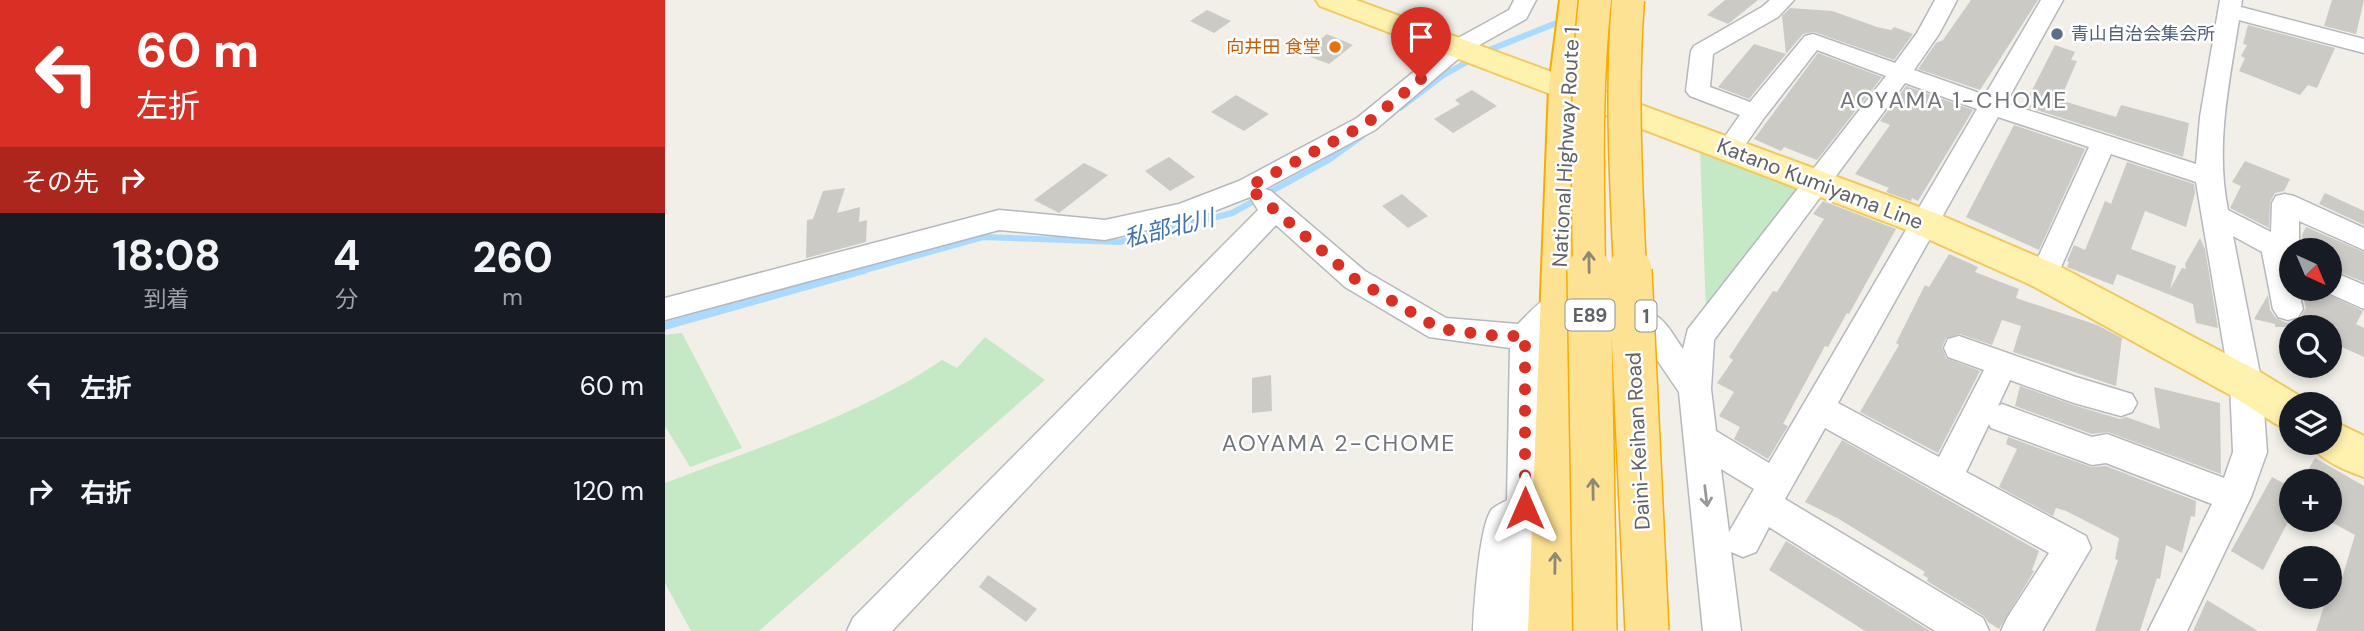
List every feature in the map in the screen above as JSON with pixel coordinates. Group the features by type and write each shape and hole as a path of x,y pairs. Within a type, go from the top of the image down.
{"highway":[{"name":"National Highway Route 1","path":"1553,631 1565,87 1574,0"},
{"name":"Daini-Keihan Road","path":"1595,0 1589,54 1587,137 1595,631"},
{"name":"Daini-Keihan Road","path":"1628,0 1624,54 1624,137 1647,631"},
{"name":"1","path":"1644,0 1635,116 1667,631"}],"main road":[{"name":"Katano Kumiyama Line","path":"1330,0 1925,223 2044,275 2279,405"},
{"path":"2342,444 2364,458"}],"street":[{"path":"665,309 999,220 1105,230 1184,212 1248,187 1366,124 1457,48 1518,15 1525,0"},
{"path":"1755,112 1698,91 1702,51 1770,12 1783,0"},
{"path":"1722,631 1695,389 1699,337 1815,181 1900,73 1928,34 1946,0"},
{"path":"1743,540 2052,0"},
{"path":"2167,631 2234,497 2250,452 2246,384 2209,177 2212,117 2231,5 2363,41"},
{"path":"1729,149 1755,112 1814,41 1991,106 2209,177"},
{"path":"2044,275 2103,143"},
{"path":"1248,187 1355,279 1440,329 1497,336 1525,336 1559,304"},
{"path":"2284,238 2284,203 2364,240"},
{"path":"866,631 1275,209"},
{"path":"2216,216 2279,248"},
{"path":"2342,287 2364,298"},
{"path":"2287,301 2288,309"},
{"path":"1646,322 1695,389"},
{"path":"1523,631 1525,336"},
{"path":"1959,348 2074,390 2121,403"},
{"path":"1946,478 2002,364"},
{"path":"1818,408 2073,548 2020,631"},
{"path":"2001,418 2092,451 2108,448 2234,497"},
{"path":"1699,438 1769,494 1970,631"},
{"path":"1492,631 1494,588 1505,520 1525,508"}],"green space":[{"path":"1700,149 1797,189 1706,311"},
{"path":"682,333 742,448 690,467 665,426 665,335"},
{"path":"985,337 1045,380 759,631 691,631 665,583 665,483 843,414 942,360 957,368"}],"building":[{"path":"1725,0 1758,0 1728,24 1707,15"},
{"path":"1971,0 2038,0 1980,90 1918,69 1936,43 1943,40"},
{"path":"2332,0 2364,0 2356,34 2324,26"},
{"path":"1790,8 1832,11 1877,27 1891,30 1894,27 1913,34 1894,60 1814,32 1803,34 1786,54 1782,16"},
{"path":"1207,10 1231,21 1214,33 1190,21"},
{"path":"2248,25 2335,48 2317,88 2308,85 2300,95 2239,71 2245,58 2241,56 2247,45 2243,44"},
{"path":"1327,34 1353,45 1329,64 1303,54"},
{"path":"1754,44 1786,54 1749,99 1718,87"},
{"path":"2055,45 2075,52 2071,60 2077,61 2060,100 2116,117 2121,105 2189,123 2183,157 2024,106"},
{"path":"1818,53 1882,77 1817,160 1784,147 1781,151 1754,139"},
{"path":"1906,86 1973,110 1918,201 1886,192 1889,188 1855,174 1890,125 1880,121"},
{"path":"1472,90 1497,106 1453,133 1434,119 1460,104 1455,100"},
{"path":"1236,95 1269,114 1244,131 1211,112"},
{"path":"2014,125 2085,149 2039,250 1966,217"},
{"path":"1169,157 1195,177 1170,191 1145,171"},
{"path":"2245,161 2290,179 2284,191 2275,193 2270,202 2269,228 2230,208 2241,186 2232,182"},
{"path":"2127,162 2194,184 2195,193 2186,227 2145,211 2131,249 2176,266 2170,289 2182,268 2186,269 2185,264 2200,238 2205,249 2218,328 2196,323 2193,304 2117,274 2113,285 2067,267 2074,245 2085,250 2105,201 2111,204"},
{"path":"1084,163 1108,175 1059,213 1034,200"},
{"path":"845,188 837,213 860,207 859,222 867,220 866,242 806,258 807,220 813,219 823,191"},
{"path":"2325,193 2364,211 2364,225 2319,204"},
{"path":"1402,194 1428,216 1408,228 1382,206"},
{"path":"1823,201 1896,229 1849,314 1847,313 1828,347 1825,346 1783,424 1788,426 1768,459 1734,439 1740,427 1719,416 1734,392 1717,383 1733,360 1729,357 1773,291 1777,292 1824,219 1813,214"},
{"path":"2306,227 2332,238 2302,238"},
{"path":"2342,243 2364,252 2364,282 2342,273"},
{"path":"1949,254 1978,267 1975,272 2019,289 2016,298 2097,325 2122,338 2116,386 2013,352 2021,326 2002,320 1992,345 1960,334 1946,338 1942,347 1946,358 1980,371 1938,453 1860,412 1899,345 1896,343 1925,285 1929,287"},
{"path":"2268,295 2270,310 2279,319 2279,327 2254,319"},
{"path":"2304,301 2342,301 2363,311 2356,324 2364,328 2364,357 2342,347 2342,315 2302,315 2306,308"},
{"path":"1271,375 1272,411 1252,413 1252,378"},
{"path":"2020,386 2073,405 2120,419 2126,417 2160,429 2154,387 2220,403 2221,474 2108,432 2092,434 2015,406"},
{"path":"2008,437 2091,467 2106,466 2196,501 2195,517 2191,516 2182,553 2166,545 2160,579 2157,578 2140,631 2095,631 2118,560 2115,559 2119,538 2066,511 2056,508 2053,516 1999,487 2017,449 2006,444"},
{"path":"1842,440 2039,551 2032,570 2034,571 1999,629 1984,616 1927,581 1928,578 1923,575 1925,572 1839,519 1805,502"},
{"path":"2315,458 2334,469 2309,469"},
{"path":"2342,473 2364,486 2364,631 2316,631 2323,609 2342,609 2342,578 2355,535 2342,528"},
{"path":"2272,477 2279,481 2279,532 2283,532 2263,570 2231,551"},
{"path":"1786,541 1930,631 1865,631 1769,570"},
{"path":"988,575 1037,609 1026,622 979,587"},
{"path":"2207,600 2258,631 2193,631"}],"waterway":[{"name":"私部北川","path":"1484,52 1564,20"},
{"name":"私部北川","path":"1400,108 1442,76 1474,58"},
{"name":"私部北川","path":"858,272 983,237 1120,242 1232,213 1330,159 1362,136"},
{"name":"私部北川","path":"665,326 864,270"}],"place":[{"name":"青山自治会集会所","path":"2057,34"},
{"name":"向井田 食堂","path":"1335,47"}],"district":[{"name":"AOYAMA 1-CHOME","path":"1954,100"},
{"name":"AOYAMA 2-CHOME","path":"1339,443"}],"route":[{"path":"1421,79 1366,124 1248,187 1355,279 1440,329 1497,336 1525,336 1525,508"}]}
